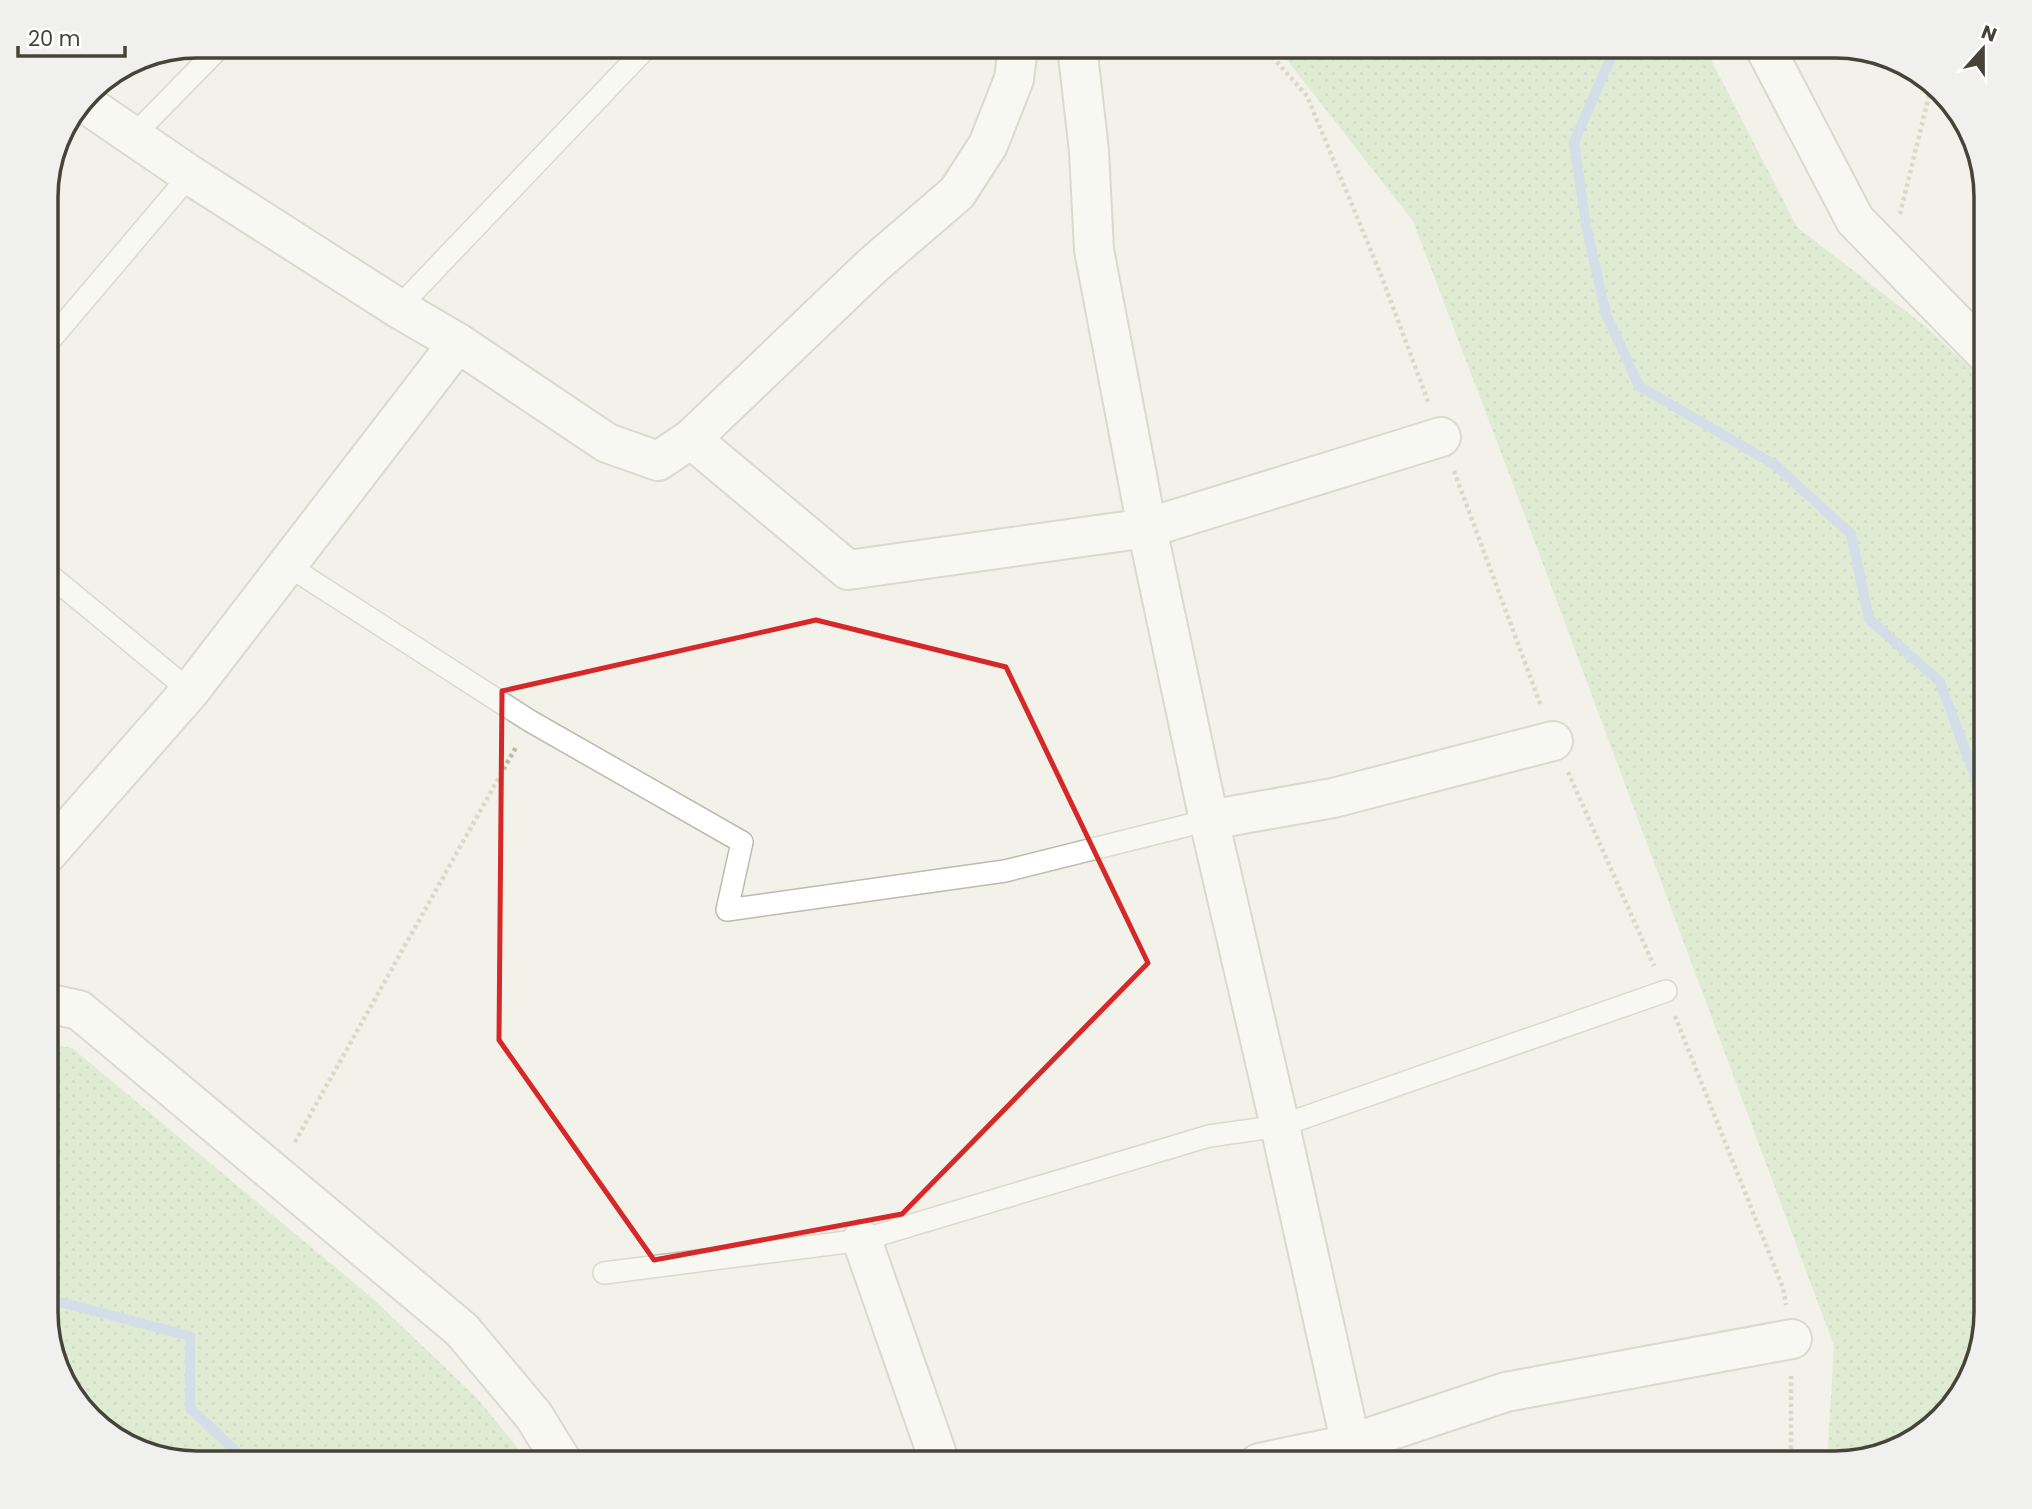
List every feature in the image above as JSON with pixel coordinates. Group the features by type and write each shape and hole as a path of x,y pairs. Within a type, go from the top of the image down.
{"street":[{"path":"91,108 190,175 398,308 458,343 607,443 658,461 691,439 872,266 957,193 988,145 1014,79 1017,58"},
{"path":"1078,58 1089,151 1094,250 1147,528 1209,820 1351,1451"},
{"path":"1770,58 1855,220 1974,342"},
{"path":"58,841 190,691 458,343"},
{"path":"691,439 848,570 1147,528 1441,437"},
{"path":"1209,820 1334,798 1553,741"},
{"path":"63,1006 276,1176 462,1331 534,1416 555,1451"},
{"path":"862,1240 935,1451"},
{"path":"1359,1451 1506,1392 1792,1339"}],"lane":[{"path":"132,136 209,58"},
{"path":"398,308 637,58"},
{"path":"58,331 190,175"},
{"path":"287,565 530,721 742,842 727,910 1006,871 1209,820"},
{"path":"58,582 190,691"},
{"path":"604,1273 862,1240 1209,1136 1280,1126 1666,991"}],"path":[{"path":"1890,256 1929,95"},
{"path":"276,1176 530,721"}],"highlighted area":[{"path":"816,620 1006,667 1148,963 902,1214 654,1260 499,1040 502,691"}],"green space":[{"path":"1285,58 1710,58 1797,227 1925,326 1974,372 1973,1330 1964,1365 1945,1397 1912,1428 1880,1444 1853,1450 1828,1451 1834,1346 1413,221"},
{"path":"58,1045 72,1048 371,1297 477,1398 520,1451 179,1450 161,1447 135,1437 112,1422 87,1397 72,1374 62,1348 59,1330"}],"waterway":[{"path":"1611,58 1574,142 1586,225 1606,314 1639,386 1775,465 1851,534 1869,619 1940,682 1974,775"},
{"path":"58,1302 190,1336 190,1408 235,1451"}]}
